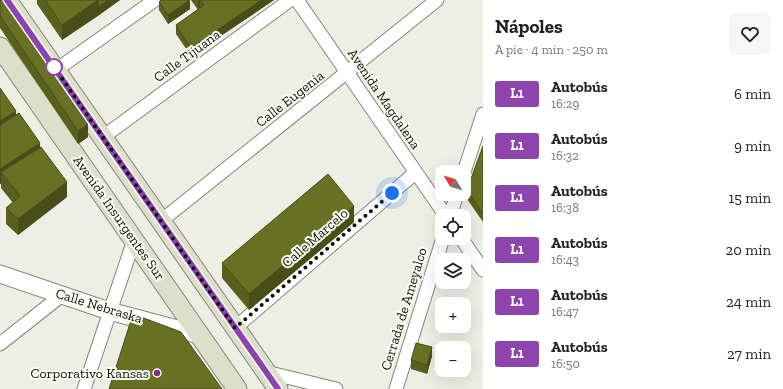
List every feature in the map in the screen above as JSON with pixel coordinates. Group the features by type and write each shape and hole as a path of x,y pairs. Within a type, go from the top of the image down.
{"main road":[{"path":"7,0 278,389"},
{"name":"Avenida Insurgentes Sur","path":"0,47 237,389"}],"street":[{"path":"56,70 155,0"},
{"name":"Calle Tijuana","path":"103,137 290,0"},
{"name":"Avenida Magdalena","path":"297,0 441,209"},
{"name":"Calle Eugenia","path":"161,221 438,0"},
{"path":"466,165 483,114"},
{"name":"Calle Marcelo","path":"235,328 415,173"},
{"path":"84,389 134,240"},
{"name":"Cerrada de Ameyalco","path":"396,389 441,245"},
{"path":"466,245 483,270"},
{"name":"Calle Nebraska","path":"0,274 109,311 200,335"},
{"path":"0,344 62,295"},
{"path":"266,372 336,389"}],"building":[{"path":"0,0 3,0 88,124 78,131 0,16"},
{"path":"45,0 98,0 62,25"},
{"path":"98,0 108,0 98,7"},
{"path":"161,0 190,0 168,15 159,2"},
{"path":"201,0 261,0 191,48 176,25 204,5"},
{"path":"0,88 16,111 0,121"},
{"path":"19,113 40,143 0,169 0,125"},
{"path":"483,146 483,214 471,196 471,179"},
{"path":"41,147 67,182 18,219 6,208 20,196 1,172"},
{"path":"328,174 354,206 249,294 222,263"},
{"path":"133,314 181,332 222,389 109,389"},
{"path":"416,343 432,347 427,365 411,360"}],"bus line":[{"name":"L1","path":"7,0 278,389"}],"place":[{"name":"Corporativo Kansas","path":"157,373"}],"route":[{"path":"54,67 235,328 392,193"}]}
